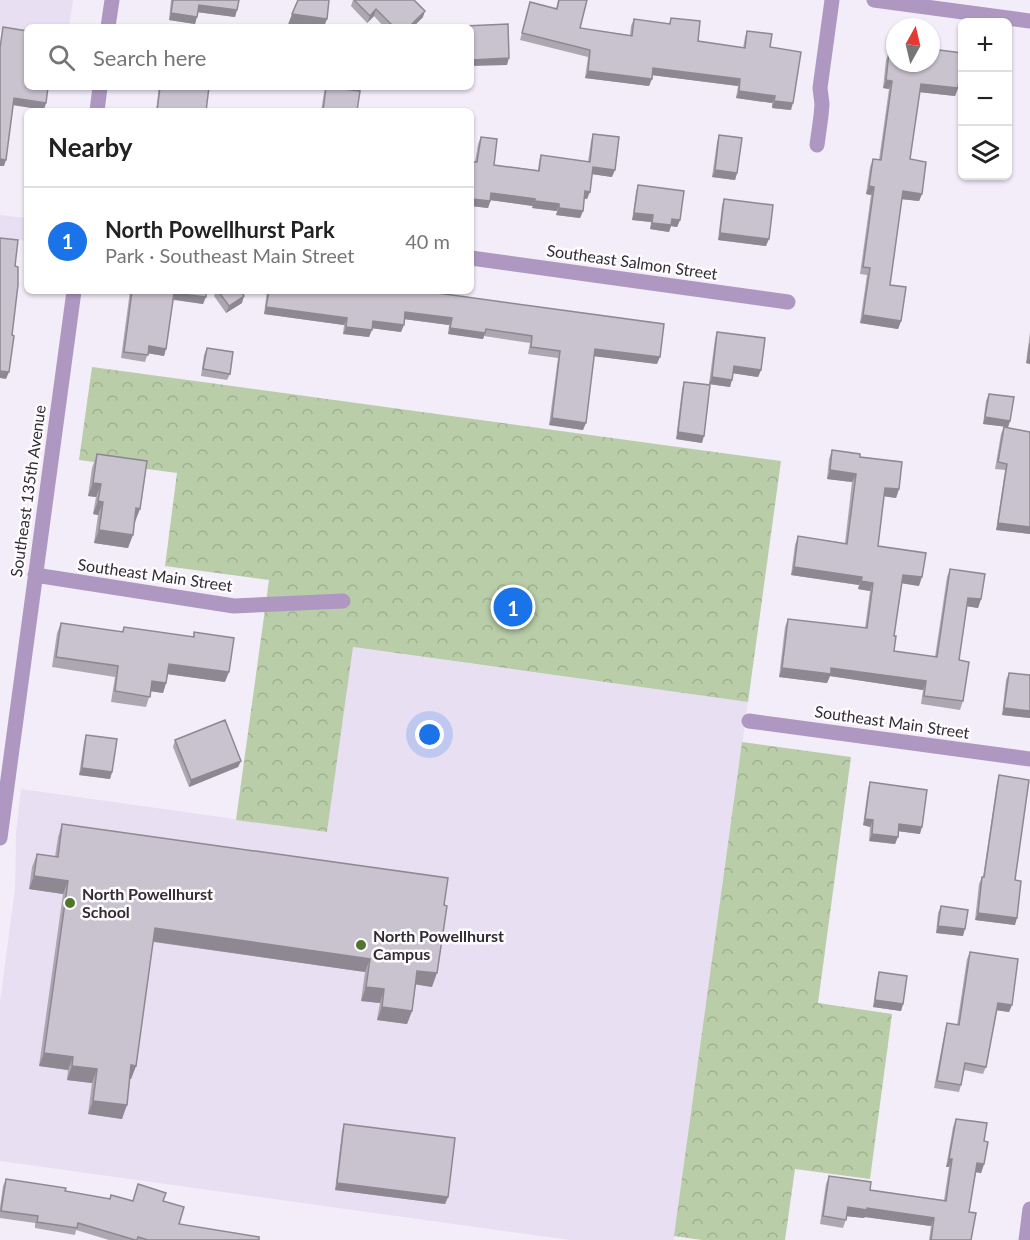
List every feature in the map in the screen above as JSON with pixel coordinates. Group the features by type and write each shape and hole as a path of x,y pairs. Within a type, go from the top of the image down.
{"street":[{"path":"108,24 112,0"},
{"path":"817,145 822,104 820,88 832,0"},
{"path":"874,0 1030,21"},
{"path":"97,108 100,90"},
{"name":"Southeast Salmon Street","path":"474,258 788,302"},
{"name":"Southeast 135th Avenue","path":"0,838 74,294"},
{"name":"Southeast Main Street","path":"35,575 234,606 343,602"},
{"name":"Southeast Main Street","path":"749,721 1030,759"},
{"path":"1026,1240 1030,1209"}],"shaded area":[{"path":"0,0 73,0 69,24 24,24 24,34 0,30"},
{"path":"0,215 24,218 24,241 0,237"},
{"name":"North Powellhurst Campus","path":"352,647 748,702 674,1240 570,1240 0,1161 0,1002 15,889 16,834 21,789 327,832"}],"green space":[{"path":"92,367 781,461 748,702 353,647 327,832 236,820 269,580 165,566 177,473 79,460"},
{"path":"742,742 851,757 818,1003 892,1014 870,1179 795,1169 785,1240 702,1240 674,1236"}],"building":[{"path":"173,0 239,0 237,10 199,5 197,17 171,13"},
{"path":"298,0 329,0 327,19 292,14"},
{"path":"354,0 414,0 425,11 412,24 391,24 376,9 370,16"},
{"path":"559,0 587,0 580,28 632,36 634,19 670,24 671,18 700,21 698,41 745,48 747,31 772,34 770,47 801,52 793,103 774,101 775,96 739,91 740,79 653,68 652,79 588,71 590,50 522,33 530,2 557,9"},
{"path":"508,24 509,58 474,60 474,26"},
{"path":"3,27 24,30 24,90 48,90 46,103 14,98 6,160 0,159 0,48"},
{"path":"940,50 958,52 958,88 921,84 910,159 926,162 922,194 903,191 890,285 906,287 901,321 863,315 870,268 863,267 874,187 869,186 873,159 881,160 892,81 886,80 887,72 940,72"},
{"path":"160,90 209,90 206,108 157,108"},
{"path":"326,90 360,91 357,108 323,108"},
{"path":"593,134 619,137 615,170 593,167 590,192 585,191 583,211 559,208 559,204 535,201 535,199 491,193 490,201 474,199 474,162 477,162 481,137 497,139 494,165 539,171 541,155 590,162"},
{"path":"719,135 742,138 737,173 715,170"},
{"path":"638,185 684,191 680,220 672,219 671,225 652,223 653,215 634,213"},
{"path":"724,199 773,205 769,239 720,233"},
{"path":"0,238 18,240 15,266 18,267 18,285 9,372 0,371"},
{"path":"132,294 174,294 166,349 149,346 148,355 124,352"},
{"path":"182,294 206,294 206,297"},
{"path":"220,294 243,294 244,296 229,306"},
{"path":"268,294 445,294 664,324 660,357 595,349 586,423 552,418 560,351 531,347 532,336 486,329 485,333 450,328 452,318 405,312 404,325 373,321 372,330 346,327 347,318 266,307"},
{"path":"717,332 765,338 761,370 734,366 732,380 712,377"},
{"path":"207,348 233,352 230,374 203,369"},
{"path":"684,382 710,385 704,436 678,432"},
{"path":"989,394 1014,397 1010,421 985,417"},
{"path":"1004,427 1030,432 1030,527 998,523 1007,464 998,462"},
{"path":"832,450 860,454 860,457 902,462 899,489 885,488 878,546 926,553 922,577 903,575 894,651 937,657 950,569 985,574 981,599 968,598 959,660 969,662 963,701 924,696 926,681 831,668 831,674 782,668 788,619 867,628 873,583 861,581 862,577 794,567 798,536 847,544 856,474 830,470"},
{"path":"97,454 147,461 140,509 136,508 133,535 99,530 103,502 98,501 101,484 93,483"},
{"path":"61,623 123,632 124,627 194,637 194,632 234,638 229,672 169,664 166,683 152,681 150,697 115,691 118,666 56,657"},
{"path":"1009,673 1030,675 1030,711 1004,708"},
{"path":"225,720 241,761 191,780 175,740"},
{"path":"86,735 117,739 112,772 82,768"},
{"path":"999,775 1029,780 1015,880 1021,881 1017,918 978,913"},
{"path":"870,782 927,790 922,827 899,824 898,837 872,834 873,820 865,819"},
{"path":"62,824 448,878 444,905 447,906 437,973 417,971 412,1011 382,1007 384,989 366,987 370,959 155,928 136,1066 131,1065 127,1105 93,1101 97,1069 72,1066 73,1057 44,1053 68,881 34,876 37,854 58,857"},
{"path":"941,906 968,910 965,929 938,926"},
{"path":"970,952 1018,959 1012,1005 998,1003 986,1067 965,1063 961,1085 937,1081 947,1023 959,1025"},
{"path":"879,972 907,976 903,1004 875,1000"},
{"path":"956,1119 987,1123 984,1141 988,1142 984,1164 977,1163 969,1212 976,1213 971,1240 931,1240 934,1218 848,1207 846,1220 823,1216 829,1176 871,1182 870,1190 946,1201 952,1159 949,1159"},
{"path":"344,1124 455,1138 448,1197 337,1183"},
{"path":"6,1179 66,1188 65,1191 110,1199 111,1195 133,1201 138,1184 166,1193 163,1201 184,1207 179,1224 259,1237 259,1240 148,1240 138,1237 135,1240 78,1223 77,1228 37,1222 38,1216 1,1211"}],"place":[{"name":"North Powellhurst Park","path":"513,607"},
{"name":"North Powellhurst School","path":"70,903"},
{"name":"North Powellhurst Campus","path":"361,945"}]}
